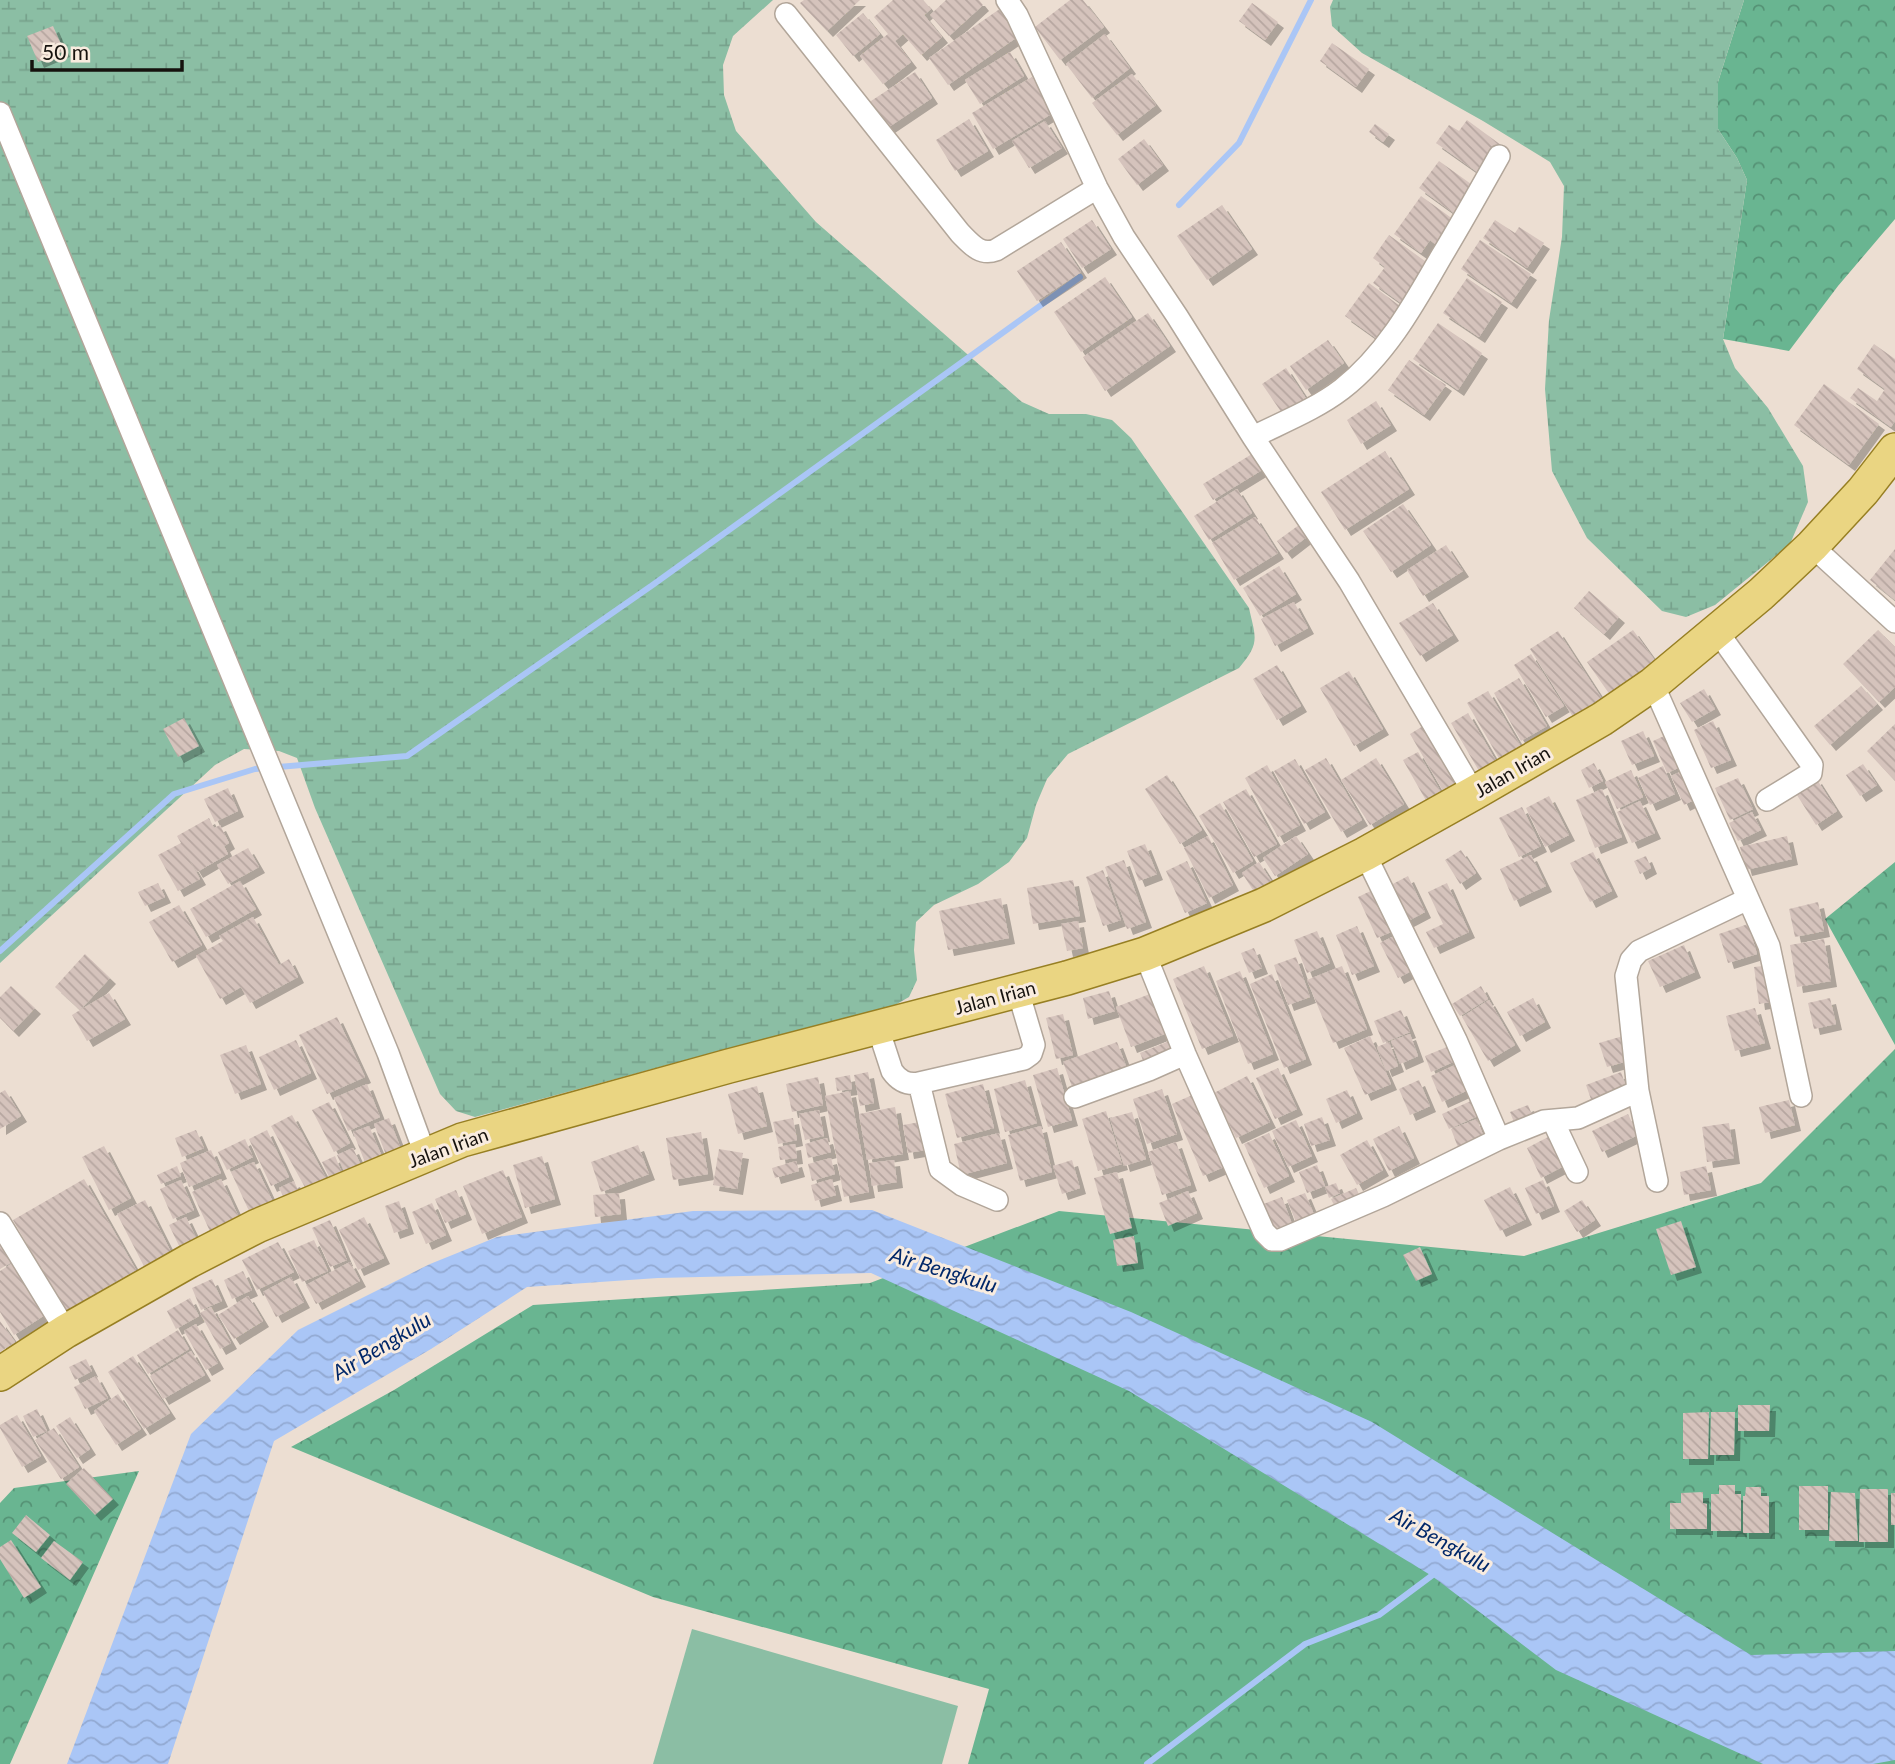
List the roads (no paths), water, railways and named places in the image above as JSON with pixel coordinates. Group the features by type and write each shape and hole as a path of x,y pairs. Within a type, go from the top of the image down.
{"main road":[{"name":"Jalan Irian","path":"0,1374 65,1331 189,1261 257,1226 425,1154 503,1127 1018,991 1145,954 1264,905 1365,854 1474,793 1602,719 1653,684 1812,546 1863,491 1895,450"}],"street":[{"path":"1032,0 1012,8 1097,188 1124,237 1349,580 1474,793"},
{"path":"786,14 960,233 978,250 989,253 996,250 1097,188"},
{"path":"0,113 388,1053 425,1154"},
{"path":"1253,437 1312,408 1361,373 1420,294 1499,156"},
{"path":"1812,546 1895,622"},
{"path":"1717,631 1812,765 1811,773 1767,800"},
{"path":"1653,684 1769,946 1801,1096"},
{"path":"1365,854 1456,1040 1499,1139"},
{"path":"1657,1181 1637,1091 1626,976 1631,960 1639,951 1748,899"},
{"path":"1145,954 1185,1054 1264,1232 1272,1240 1280,1240 1383,1196 1499,1139 1544,1121 1578,1118 1637,1091"},
{"path":"878,1028 892,1071 902,1082 919,1083 1028,1057 1034,1045 1018,991"},
{"path":"1075,1097 1185,1054"},
{"path":"919,1083 940,1170 962,1185 997,1200"},
{"path":"1553,1121 1577,1172"},
{"path":"0,1223 65,1331"}],"water":[{"name":"Air Bengkulu","path":"872,1210 1131,1312 1372,1422 1751,1655 1895,1651 1895,1760 1873,1764 1763,1764 1556,1670 1432,1576 1129,1391 871,1273 658,1278 527,1287 431,1349 274,1441 168,1764 67,1764 191,1434 298,1330 430,1264 497,1237 693,1211"}],"waterway":[{"path":"1179,205 1239,143 1311,0"},
{"path":"0,951 174,794 255,769 407,756 654,584 1080,277"},
{"path":"1147,1764 1305,1644 1379,1615 1438,1571"}]}
